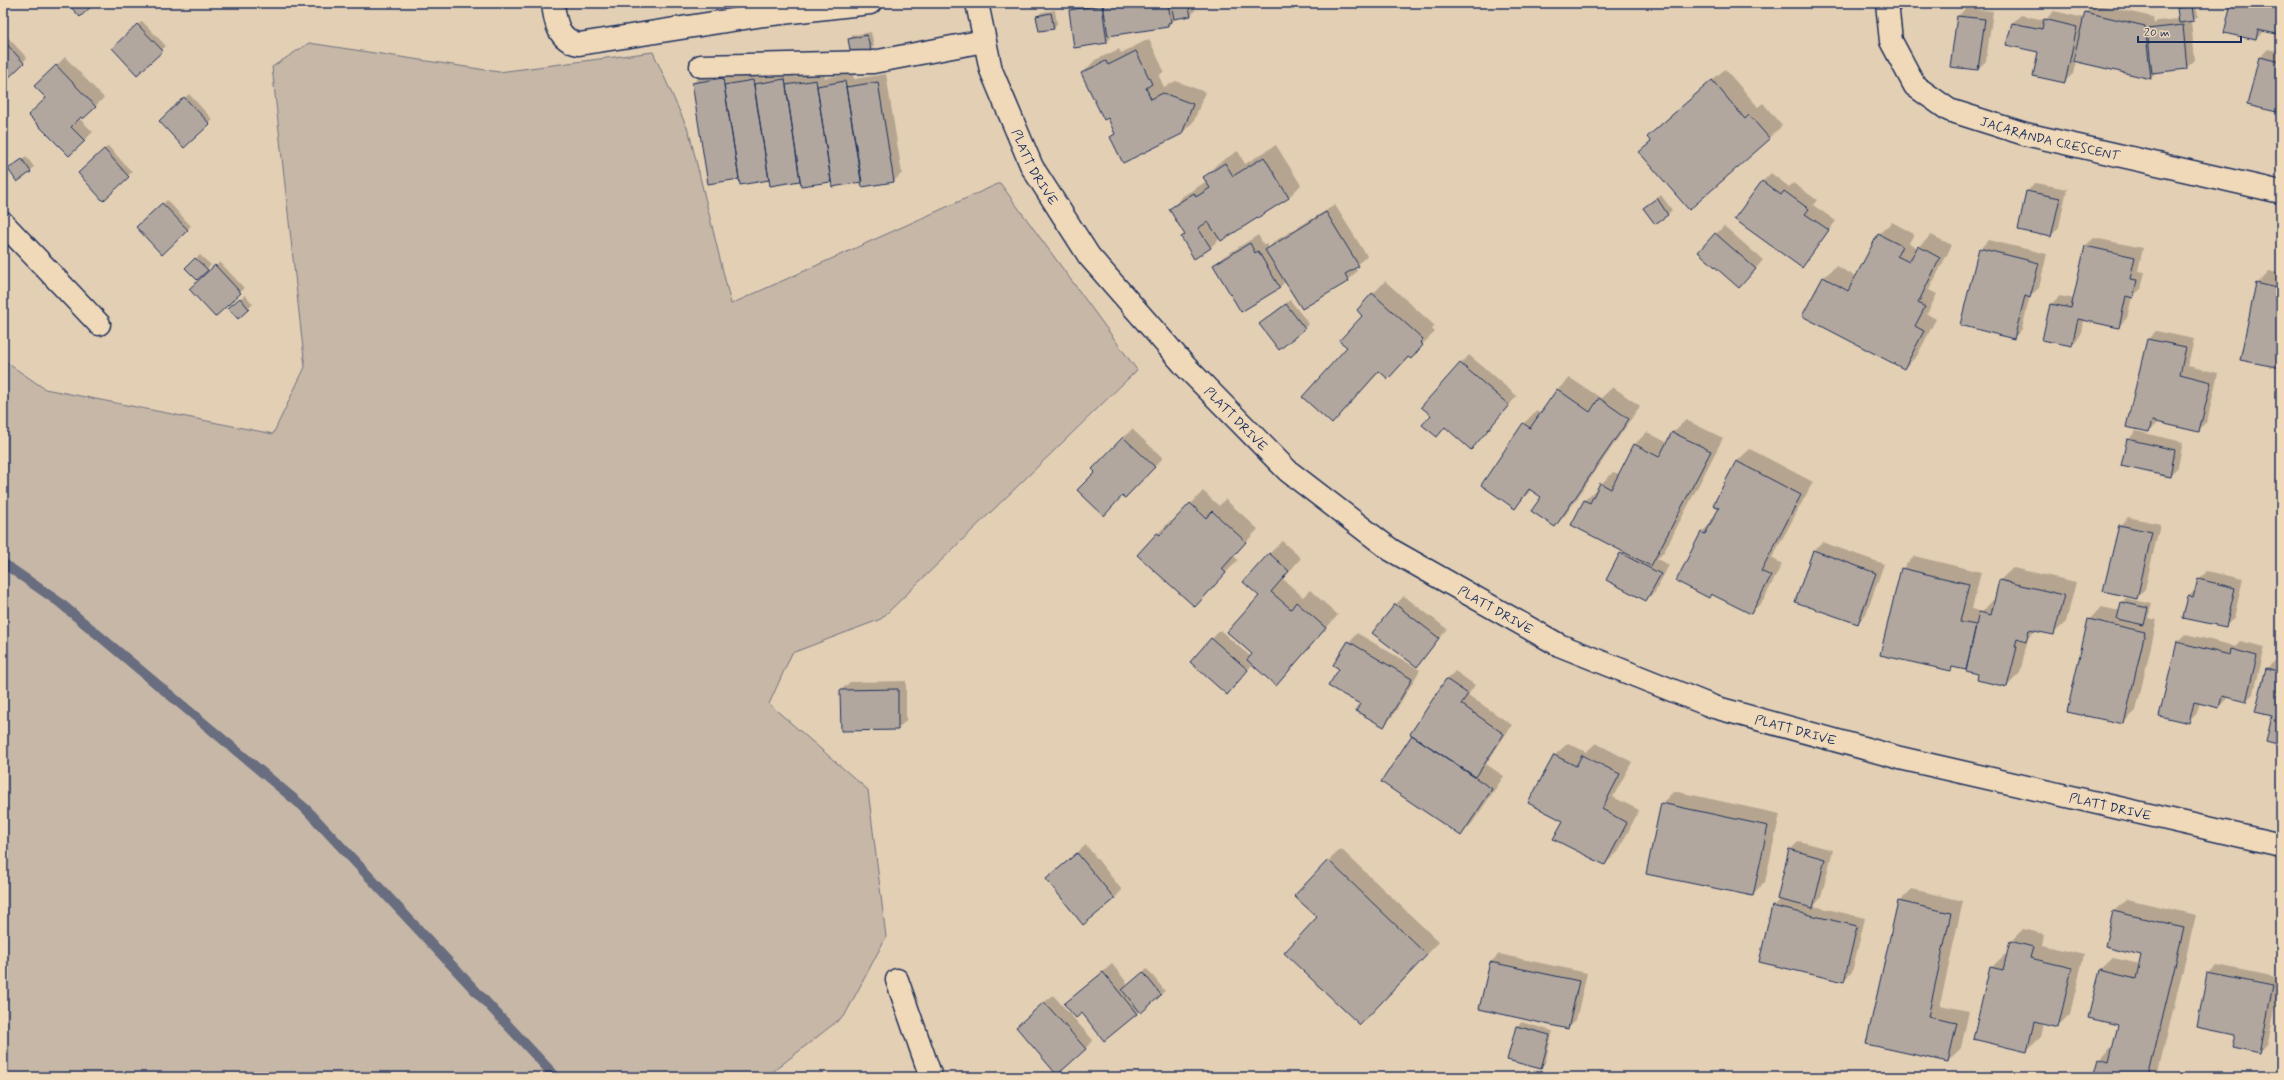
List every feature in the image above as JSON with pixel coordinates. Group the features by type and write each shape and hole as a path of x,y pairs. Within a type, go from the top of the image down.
{"street":[{"path":"553,3 555,24 570,42 579,44 764,15 870,3"},
{"name":"PLATT DRIVE","path":"977,3 991,70 1032,167 1089,256 1186,367 1288,471 1391,550 1559,645 1714,707 1900,758 2281,845"},
{"name":"JACARANDA CRESCENT","path":"1887,3 1891,41 1915,86 1949,110 2025,134 2281,192"},
{"path":"701,66 873,62 984,41"},
{"path":"3,222 99,324"},
{"path":"897,980 931,1077"}],"shaded area":[{"path":"309,43 499,72 653,52 689,132 731,304 1000,183 1137,370 881,619 792,653 769,704 868,790 886,937 845,1015 766,1077 3,1077 3,360 45,389 273,434 305,367 272,67"}],"building":[{"path":"67,3 95,3 80,17"},
{"path":"1168,3 1171,22 1168,23 1168,27 1108,36 1103,4"},
{"path":"1171,3 1188,3 1191,16 1174,19"},
{"path":"2231,3 2281,3 2281,35 2258,30 2256,40 2224,33"},
{"path":"1102,5 1107,43 1074,48 1069,10"},
{"path":"2192,6 2194,21 2179,23 2177,8"},
{"path":"2085,12 2145,26 2151,79 2073,61"},
{"path":"1051,13 1054,29 1039,31 1036,16"},
{"path":"1957,16 1985,19 1978,70 1950,67"},
{"path":"2044,19 2077,27 2065,83 2033,76 2038,52 2006,45 2012,23 2042,29"},
{"path":"137,24 163,51 137,75 112,48"},
{"path":"2183,25 2187,69 2152,73 2147,29"},
{"path":"867,35 871,51 851,55 848,39"},
{"path":"3,40 24,63 3,83"},
{"path":"1136,51 1152,84 1146,88 1151,99 1163,93 1193,104 1182,134 1123,163 1110,137 1115,134 1108,118 1104,120 1081,73 1106,61 1108,65"},
{"path":"2259,57 2281,62 2281,113 2247,105"},
{"path":"56,65 96,107 83,119 81,117 71,127 85,141 69,156 28,115 46,98 34,86"},
{"path":"723,78 739,179 708,184 692,83"},
{"path":"785,79 800,181 770,186 754,84"},
{"path":"753,80 769,180 740,185 724,85"},
{"path":"816,80 831,182 801,186 786,85"},
{"path":"1712,80 1745,119 1749,115 1770,139 1689,210 1639,152 1651,142 1647,137"},
{"path":"845,81 862,182 832,187 817,86"},
{"path":"878,82 894,182 862,187 846,87"},
{"path":"184,97 210,124 184,148 159,121"},
{"path":"104,149 129,177 103,201 78,173"},
{"path":"1264,157 1289,198 1221,241 1208,222 1198,228 1211,248 1194,259 1181,237 1185,235 1169,209 1194,193 1196,197 1210,188 1203,177 1225,163 1233,176"},
{"path":"22,159 31,172 17,182 8,169"},
{"path":"1762,181 1781,195 1784,191 1809,209 1805,214 1829,230 1802,268 1734,219"},
{"path":"2026,191 2060,198 2051,237 2018,230"},
{"path":"1657,198 1668,215 1655,224 1643,208"},
{"path":"162,203 188,230 162,255 136,227"},
{"path":"1326,212 1359,266 1345,274 1349,281 1302,309 1265,250"},
{"path":"1715,233 1756,269 1739,288 1698,252"},
{"path":"1878,234 1902,246 1897,256 1909,262 1918,246 1940,258 1918,303 1925,307 1915,326 1924,331 1904,369 1802,316 1823,277 1848,291"},
{"path":"1250,243 1255,253 1258,251 1280,288 1241,312 1213,265"},
{"path":"2085,246 2135,257 2130,279 2137,280 2133,298 2126,296 2119,328 2078,319 2072,346 2042,340 2050,304 2071,308"},
{"path":"1979,248 2039,263 2030,298 2025,296 2014,339 1960,325"},
{"path":"195,258 208,270 197,280 185,268"},
{"path":"215,265 241,293 215,317 189,289"},
{"path":"2256,283 2281,289 2281,368 2240,360"},
{"path":"1372,293 1423,339 1420,342 1423,345 1411,359 1408,357 1388,379 1379,371 1332,424 1302,397 1347,347 1339,341 1362,316 1357,310"},
{"path":"240,298 249,309 238,319 228,308"},
{"path":"1286,304 1305,329 1279,350 1259,324"},
{"path":"2147,339 2186,347 2180,374 2211,382 2199,432 2152,421 2149,432 2126,427"},
{"path":"1460,363 1509,405 1471,450 1445,427 1437,437 1422,425 1431,415 1421,407"},
{"path":"1557,389 1590,412 1599,398 1629,419 1555,527 1531,511 1541,497 1529,489 1515,509 1481,485 1523,423 1530,428"},
{"path":"1672,432 1711,451 1651,566 1571,525 1584,500 1590,503 1600,483 1611,489 1634,444 1659,457"},
{"path":"1123,437 1155,467 1125,498 1122,496 1104,516 1077,490 1095,472 1092,469"},
{"path":"2127,439 2175,450 2170,477 2121,466"},
{"path":"1736,461 1801,495 1761,571 1771,576 1751,614 1711,594 1709,598 1676,581 1701,532 1705,534 1719,508 1713,505"},
{"path":"1190,503 1206,518 1212,511 1246,542 1222,569 1226,573 1195,607 1137,555 1157,533 1160,535"},
{"path":"2119,525 2152,532 2137,599 2103,591"},
{"path":"1813,550 1876,573 1858,624 1795,602"},
{"path":"1269,553 1289,571 1271,592 1291,609 1296,602 1326,628 1276,686 1247,660 1252,654 1227,632 1259,596 1243,582"},
{"path":"1620,553 1661,574 1646,601 1606,580"},
{"path":"1901,568 1969,584 1960,622 1976,625 1966,670 1952,667 1951,671 1880,655"},
{"path":"2198,579 2235,588 2226,627 2183,618 2188,596 2193,598"},
{"path":"1999,580 2064,595 2054,635 2029,630 2026,642 2017,639 2015,647 2017,647 2007,687 1977,680 1978,674 1966,671 1979,612 1991,615"},
{"path":"2121,602 2148,608 2144,625 2117,619"},
{"path":"1395,604 1439,638 1417,667 1372,633"},
{"path":"2088,619 2145,632 2124,724 2067,712"},
{"path":"1211,638 1248,670 1227,695 1190,662"},
{"path":"1348,641 1412,679 1384,727 1356,711 1360,704 1328,686 1339,669 1333,665"},
{"path":"2177,642 2230,655 2231,649 2257,656 2246,702 2222,696 2219,708 2194,702 2189,723 2159,716"},
{"path":"2266,668 2281,672 2281,746 2266,742 2272,716 2255,712"},
{"path":"1446,679 1468,694 1461,704 1504,734 1476,777 1410,734"},
{"path":"898,689 898,730 841,731 840,690"},
{"path":"1412,735 1492,789 1461,836 1381,782"},
{"path":"1554,755 1576,766 1582,755 1620,774 1602,809 1627,823 1605,865 1553,839 1563,821 1528,803"},
{"path":"1661,803 1768,826 1753,896 1646,874"},
{"path":"1789,849 1825,859 1813,908 1777,899"},
{"path":"1077,853 1115,899 1083,925 1046,879"},
{"path":"1328,860 1427,955 1360,1025 1284,953 1317,917 1294,896"},
{"path":"1898,901 1951,913 1928,1017 1957,1023 1948,1062 1866,1044"},
{"path":"1772,906 1857,926 1844,982 1759,962"},
{"path":"2113,911 2184,928 2148,1077 2093,1077 2098,1059 2109,1062 2118,1025 2088,1018 2100,970 2136,979 2141,955 2105,946"},
{"path":"2010,941 2033,947 2030,958 2072,968 2058,1028 2034,1022 2027,1052 1973,1039 1990,967 2003,970"},
{"path":"1490,962 1579,981 1568,1029 1479,1009"},
{"path":"1103,972 1137,1014 1104,1041 1082,1013 1076,1018 1064,1004"},
{"path":"1143,972 1161,995 1141,1013 1122,990"},
{"path":"2207,973 2273,986 2260,1053 2232,1047 2235,1035 2197,1027"},
{"path":"1044,1002 1086,1049 1057,1075 1016,1027"},
{"path":"1516,1026 1550,1035 1541,1069 1507,1060"}],"waterway":[{"path":"3,563 59,602 306,809 556,1077"}]}
